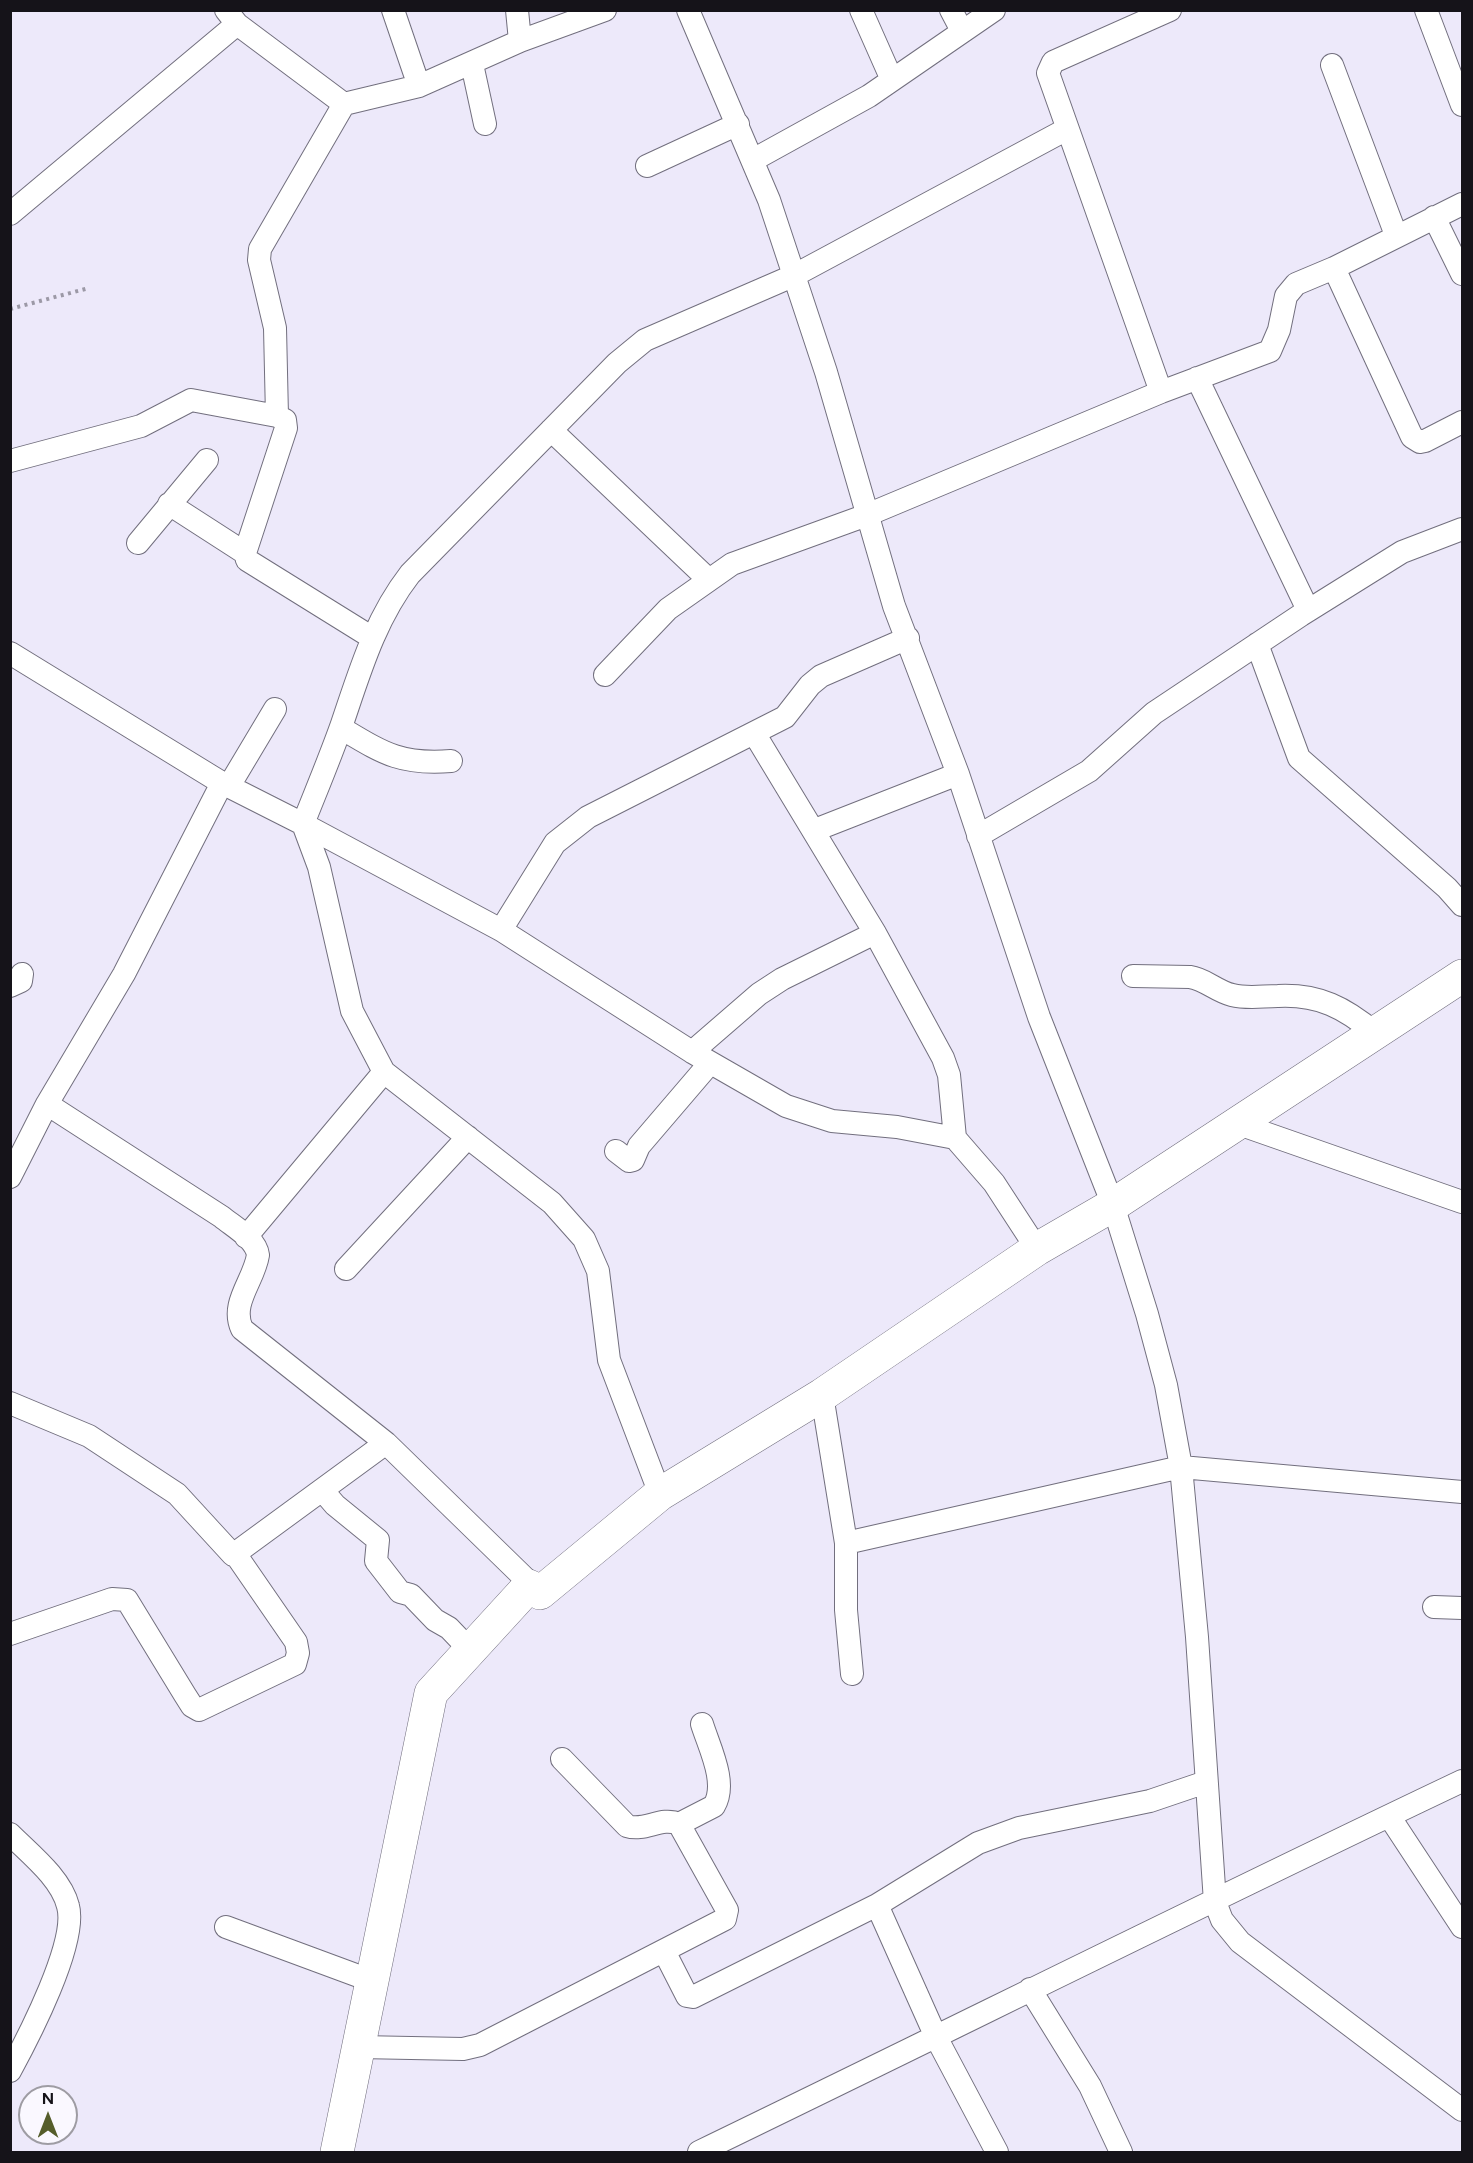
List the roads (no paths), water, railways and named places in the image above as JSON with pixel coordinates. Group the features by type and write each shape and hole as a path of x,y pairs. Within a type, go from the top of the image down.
{"street":[{"path":"393,10 419,86"},
{"path":"518,10 520,41"},
{"path":"278,416 275,328 259,260 260,249 344,104 419,86 520,41 605,10"},
{"path":"688,10 753,160 795,275 894,606 958,774 1039,1017 1113,1205 1166,1385 1181,1467 1197,1637 1215,1902 1222,1920 1240,1942 1462,2110"},
{"path":"861,10 892,80"},
{"path":"951,10 962,32"},
{"path":"753,160 860,101 994,10"},
{"path":"1161,392 1048,73 1050,65 1170,10"},
{"path":"1426,10 1462,105"},
{"path":"10,214 231,17 344,104"},
{"path":"472,64 485,124"},
{"path":"1332,65 1395,236"},
{"path":"647,166 738,124"},
{"path":"660,1494 609,1360 598,1271 584,1239 552,1203 384,1072 352,1011 319,867 303,824 372,637 392,598 410,574 617,363 645,340 795,275 1067,129"},
{"path":"605,675 668,609 732,564 867,515 1161,392 1270,351 1280,330 1286,296 1296,284 1334,268 1462,204"},
{"path":"1434,217 1462,274"},
{"path":"1334,268 1412,437 1420,442 1425,441 1462,422"},
{"path":"1197,378 1308,610"},
{"path":"10,461 141,426 191,400 278,416 285,420 286,428 245,553"},
{"path":"551,430 709,580"},
{"path":"138,543 207,460"},
{"path":"169,504 245,553 249,562 372,637"},
{"path":"978,836 1089,771 1154,713 1308,610 1402,552 1462,530"},
{"path":"501,930 555,843 567,831 588,817 785,717 810,685 821,676 908,638"},
{"path":"1257,644 1299,758 1448,888 1462,905"},
{"path":"13,660 226,785 501,930 701,1058 806,1114 832,1121 897,1127 955,1138"},
{"path":"10,1177 20,1132 47,1104 124,974 226,785 274,709"},
{"path":"340,728 395,758 408,761 451,761"},
{"path":"754,733 815,830 875,933 943,1058 949,1075 955,1138 994,1184 1036,1249"},
{"path":"815,830 958,774"},
{"path":"616,1151 629,1161 633,1160 639,1146 701,1058 774,984 875,933"},
{"path":"1133,976 1199,978 1215,990 1239,996 1259,998 1290,995 1332,1003 1350,1012 1376,1033"},
{"path":"540,1593 660,1494 822,1395 1036,1249 1113,1205 1462,976"},
{"path":"246,1237 384,1072"},
{"path":"47,1104 222,1217 246,1237 257,1249 258,1255 237,1314 242,1329 386,1443 540,1593"},
{"path":"1236,1124 1462,1202"},
{"path":"346,1269 468,1137"},
{"path":"822,1395 846,1543 846,1610 852,1674"},
{"path":"10,1403 89,1436 170,1489 230,1553 236,1555 296,1642 298,1653 295,1664 278,1674 199,1710 192,1706 173,1677 127,1600 112,1599 10,1634"},
{"path":"236,1555 386,1443"},
{"path":"846,1543 1181,1467 1462,1492"},
{"path":"323,1491 335,1505 378,1540 380,1549 376,1561 400,1592 411,1595 435,1620 449,1628 469,1650"},
{"path":"337,2152 431,1693 529,1586 540,1593"},
{"path":"1434,1607 1462,1608"},
{"path":"679,1824 714,1806 717,1800 718,1778 702,1724"},
{"path":"359,2047 463,2049 480,2045 722,1922 727,1910 679,1824 670,1820 635,1829 627,1826 562,1759"},
{"path":"699,2152 936,2037 1029,1989 1215,1902 1462,1781"},
{"path":"664,1951 682,1990 687,1996 693,1997 877,1905 978,1843 1019,1828 1150,1802 1206,1782"},
{"path":"1389,1816 1462,1927"},
{"path":"10,1834 53,1879 69,1908 57,1972 10,2071"},
{"path":"877,1905 936,2037 998,2152"},
{"path":"226,1927 372,1981"},
{"path":"1029,1989 1090,2086 1121,2152"}]}
